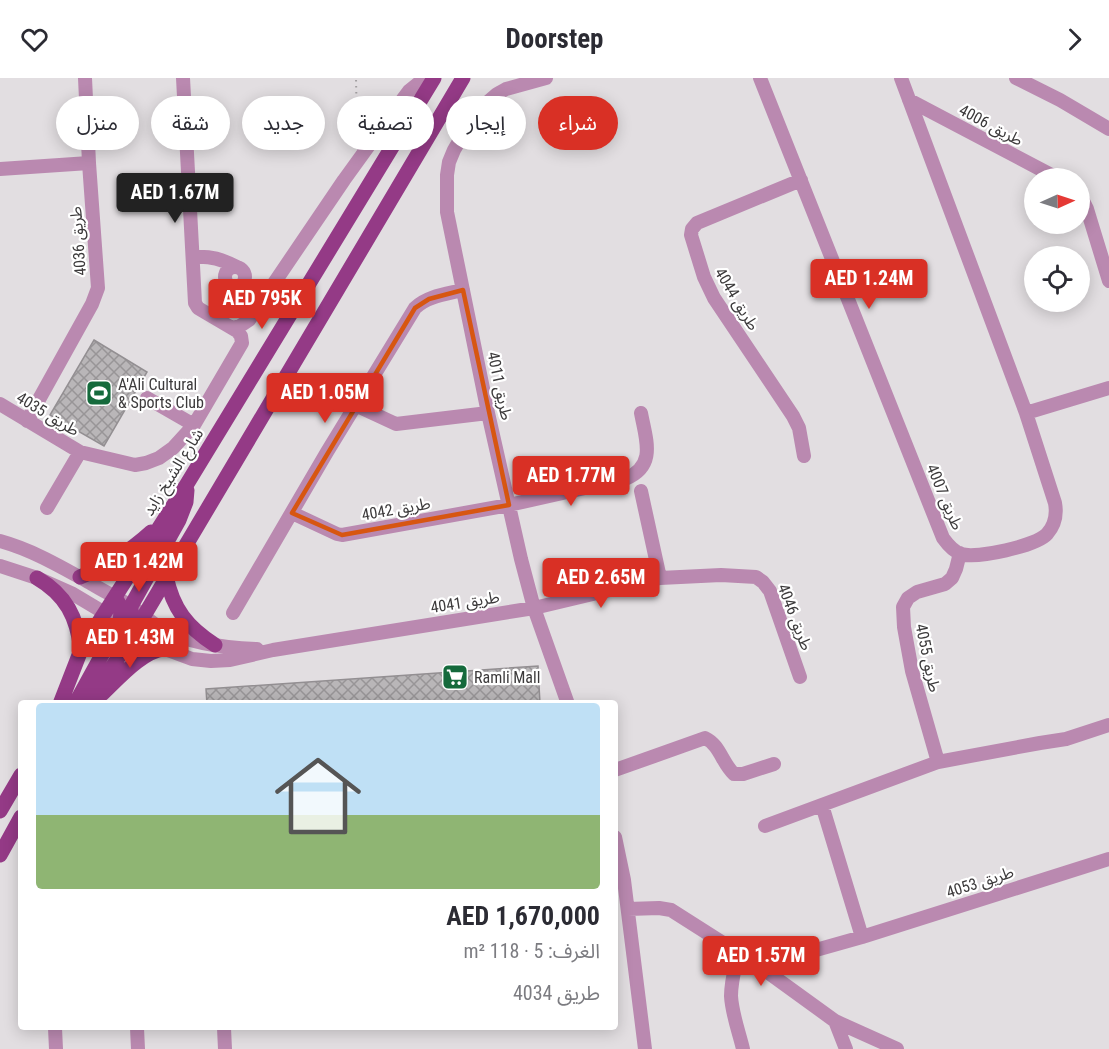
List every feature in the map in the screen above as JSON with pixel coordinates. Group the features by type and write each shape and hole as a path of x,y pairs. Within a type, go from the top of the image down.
{"main road":[{"name":"شارع الشيخ زايد","path":"62,700 81,650 187,484 434,78"},
{"path":"92,700 463,78"},
{"path":"135,631 131,619 131,606 179,520 186,502 187,484"},
{"path":"80,577 128,552 164,520"},
{"path":"166,576 174,603 181,614 196,631 215,645"},
{"path":"37,578 52,587 65,602 74,617 81,650"},
{"path":"77,700 122,617 115,597"},
{"path":"95,700 145,656 153,651 165,650"},
{"path":"0,811 18,780"},
{"path":"0,855 18,823"}],"street":[{"name":"طريق 4036","path":"27,421 96,295 98,280 85,78"},
{"path":"183,78 195,303 202,311 232,328 249,320 391,115 409,91 425,78"},
{"name":"طريق 4011","path":"546,78 506,89 489,99 482,107 461,137 449,162 447,212 488,413 521,559 534,608 567,700"},
{"name":"طريق 4007","path":"760,78 939,530 947,545 960,553 975,555 1023,546 1040,540 1046,535 1056,514 1055,503 1026,413 901,78"},
{"path":"1016,78 1109,129"},
{"name":"طريق 4006","path":"909,100 1038,168"},
{"path":"0,169 89,163"},
{"name":"طريق 4044","path":"801,180 697,224 692,229 691,235 704,277 714,298 793,416 799,428 804,456"},
{"path":"1090,219 1109,281"},
{"path":"193,257 216,258 237,267"},
{"path":"233,613 355,405 415,308 429,299 463,290"},
{"name":"طريق 4035","path":"0,404 80,452 135,465 146,463 159,458 172,448 194,425 242,343 239,333 232,328"},
{"path":"1026,413 1109,388"},
{"path":"147,398 194,425"},
{"path":"355,405 396,424 488,413"},
{"name":"طريق 4042","path":"292,513 342,535 509,505 625,479 639,471 647,458 647,442 640,413"},
{"name":"طريق 4035","path":"47,508 80,452"},
{"path":"641,491 660,578"},
{"name":"طريق 4041","path":"0,541 48,560 80,577 131,606 143,617 164,630 200,642 230,648 273,650"},
{"name":"طريق 4055","path":"938,762 912,671 903,607 908,598 917,592 945,584 952,578 960,553"},
{"name":"طريق 4041","path":"0,566 37,578 73,594 165,650 192,659 211,661 230,660 273,650 534,608 660,578"},
{"name":"طريق 4046","path":"660,578 721,575 756,577 770,591 800,677"},
{"path":"765,826 938,762 1066,739 1109,725"},
{"path":"618,769 705,738 718,748 728,769 734,774 743,774 774,764"},
{"path":"822,805 862,937"},
{"path":"618,854 624,880 645,1049 634,1049"},
{"name":"طريق 4053","path":"759,966 862,937 1109,859"},
{"path":"628,909 671,910 759,966 835,1021 897,1049"},
{"path":"738,953 731,996 743,1049"},
{"path":"835,1021 846,1049"},
{"path":"55,1030 56,1049"},
{"path":"137,1030 138,1049"},
{"path":"224,1030 225,1049"}],"path":[{"path":"356,78 356,96"}],"highlighted area":[{"path":"463,290 509,505 342,535 292,513 415,308 429,299"}],"building":[{"name":"A'Ali Cultural & Sports Club","path":"94,340 147,372 104,446 50,415"},
{"name":"Ramli Mall","path":"538,666 540,700 207,700 206,689"}],"place":[{"name":"A'Ali Cultural & Sports Club","path":"99,393"},
{"name":"Ramli Mall","path":"455,677"}]}
